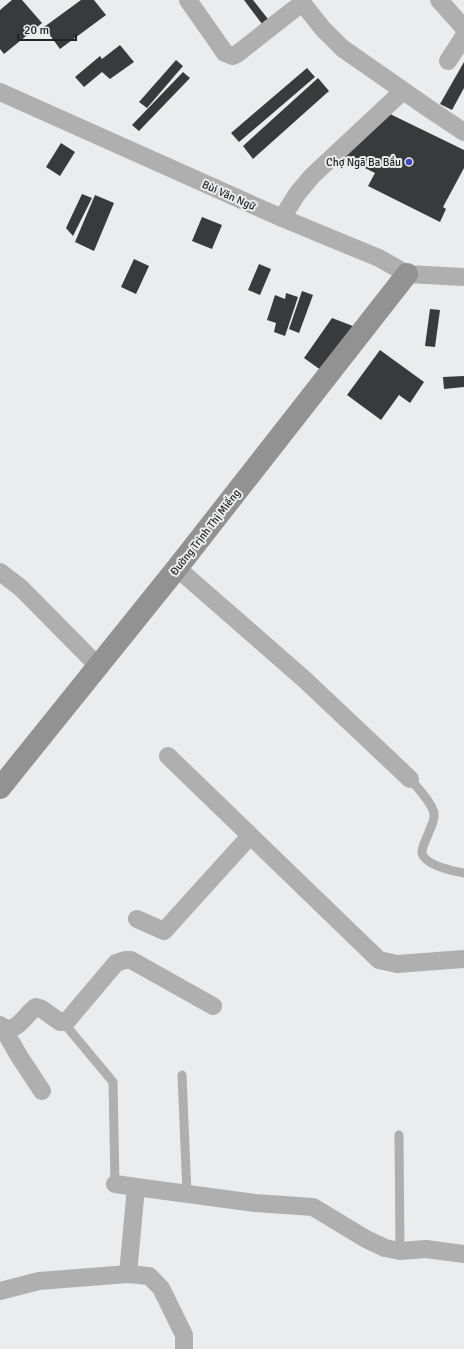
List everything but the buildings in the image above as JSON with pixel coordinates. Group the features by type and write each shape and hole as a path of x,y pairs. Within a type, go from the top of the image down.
{"main road":[{"name":"Đường Trịnh Thị Miếng","path":"0,788 177,568 407,274"}],"street":[{"path":"188,0 226,53 233,56 301,1 323,29 342,48 464,132"},
{"path":"439,0 464,28"},
{"path":"448,61 464,35"},
{"path":"282,218 297,194 312,176 403,91"},
{"name":"Bùi Văn Ngữ","path":"0,92 282,218 379,258 407,274 464,277"},
{"path":"177,568 304,679 410,779"},
{"path":"0,572 21,588 98,666"},
{"path":"168,756 379,960 397,964 464,959"},
{"path":"138,919 164,931 250,836"},
{"path":"1,1026 11,1028 16,1026 21,1023 36,1007 42,1009 56,1020 63,1022 67,1021 116,963 124,960 130,960 213,1006"},
{"path":"1,1026 42,1091"},
{"path":"116,1184 255,1203 313,1207 366,1239 385,1248 400,1251 426,1249 464,1254"},
{"path":"128,1274 136,1187"},
{"path":"0,1291 39,1281 128,1274 149,1276 161,1288 184,1335 184,1349"}],"lane":[{"path":"410,779 429,804 434,814 433,822 422,852 424,857 428,862 464,873"},
{"path":"63,1022 113,1082 116,1184"},
{"path":"182,1074 187,1194"},
{"path":"399,1135 400,1251"}],"place":[{"name":"Chợ Ngã Ba Bầu","path":"409,162"}]}
